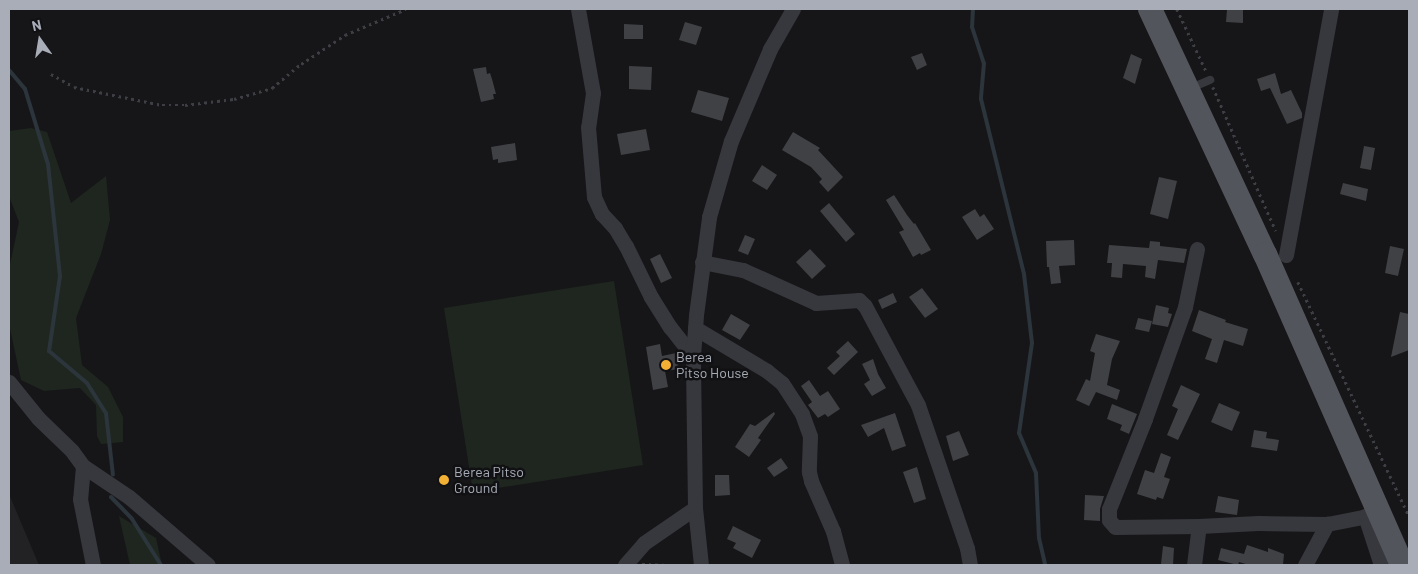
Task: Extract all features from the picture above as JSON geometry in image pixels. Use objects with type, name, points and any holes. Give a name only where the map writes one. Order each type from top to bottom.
[{"type":"main road","points":[[1150,9],[1265,254],[1372,515],[1402,565]]},
{"type":"street","points":[[578,9],[593,93],[588,127],[594,197],[602,214],[615,228],[622,240],[651,297],[693,356]]},
{"type":"street","points":[[701,565],[695,508],[693,356],[702,262],[709,217],[731,141],[770,49],[793,9]]},
{"type":"street","points":[[1286,256],[1331,9]]},
{"type":"street","points":[[1197,249],[1182,315],[1108,514],[1109,520],[1115,527],[1199,526],[1237,523],[1327,524],[1372,515],[1381,565]]},
{"type":"street","points":[[702,262],[743,270],[816,303],[859,300],[865,306],[918,405],[967,548],[970,565]]},
{"type":"street","points":[[695,328],[767,371],[782,383],[798,408],[810,436],[809,472],[811,481],[833,531],[842,565]]},
{"type":"street","points":[[9,382],[38,418],[72,451],[83,466],[128,496],[208,565]]},
{"type":"street","points":[[83,466],[80,499],[93,565]]},
{"type":"street","points":[[625,564],[644,543],[695,508]]},
{"type":"street","points":[[1305,565],[1327,524]]},
{"type":"street","points":[[1194,565],[1199,526]]},
{"type":"lane","points":[[1188,90],[1210,80]]},
{"type":"path","points":[[50,74],[74,87],[162,105],[185,105],[234,99],[272,88],[301,64],[345,35],[406,9]]},
{"type":"path","points":[[625,564],[669,565]]},
{"type":"shaded area","points":[[31,128],[47,132],[71,203],[106,176],[110,220],[101,254],[76,318],[82,365],[108,387],[123,417],[123,442],[101,444],[97,436],[96,405],[80,388],[44,391],[21,380],[9,324],[9,269],[19,222],[9,196],[9,131]]},
{"type":"shaded area","points":[[614,281],[643,465],[473,492],[444,308]]},
{"type":"shaded area","points":[[9,494],[39,565],[9,565]]},
{"type":"shaded area","points":[[119,516],[156,538],[162,565],[130,565]]},
{"type":"building","points":[[1227,9],[1243,9],[1243,23],[1226,22]]},
{"type":"building","points":[[685,22],[702,27],[696,45],[679,40]]},
{"type":"building","points":[[624,24],[643,25],[643,39],[624,39]]},
{"type":"building","points":[[922,53],[927,65],[917,70],[911,57]]},
{"type":"building","points":[[1131,54],[1142,59],[1135,84],[1123,78]]},
{"type":"building","points":[[629,66],[652,67],[651,90],[629,89]]},
{"type":"building","points":[[486,67],[487,74],[490,73],[496,94],[493,94],[494,99],[481,102],[473,69]]},
{"type":"building","points":[[1275,73],[1281,94],[1291,90],[1302,113],[1302,118],[1287,124],[1270,88],[1261,91],[1257,79]]},
{"type":"building","points":[[698,90],[729,98],[722,121],[691,112]]},
{"type":"building","points":[[646,129],[650,150],[621,155],[617,134]]},
{"type":"building","points":[[793,132],[820,148],[818,150],[843,177],[828,192],[819,182],[822,179],[811,167],[782,150]]},
{"type":"building","points":[[515,143],[517,160],[498,163],[498,159],[493,160],[491,147]]},
{"type":"building","points":[[1364,146],[1375,148],[1371,170],[1360,168]]},
{"type":"building","points":[[762,165],[777,175],[767,190],[752,181]]},
{"type":"building","points":[[1159,177],[1177,181],[1168,219],[1150,214]]},
{"type":"building","points":[[1343,183],[1368,189],[1366,201],[1340,194]]},
{"type":"building","points":[[894,195],[907,215],[915,223],[931,250],[913,257],[899,232],[904,230],[886,200]]},
{"type":"building","points":[[829,203],[855,234],[846,242],[820,211]]},
{"type":"building","points":[[975,209],[980,217],[984,214],[994,229],[977,240],[962,217]]},
{"type":"building","points":[[745,235],[755,239],[748,255],[738,251]]},
{"type":"building","points":[[1074,240],[1075,265],[1059,266],[1061,283],[1051,284],[1049,267],[1047,267],[1046,241]]},
{"type":"building","points":[[1150,241],[1160,242],[1160,246],[1187,249],[1184,263],[1158,260],[1155,279],[1145,277],[1146,266],[1123,264],[1122,278],[1111,277],[1112,263],[1107,263],[1109,245],[1149,248]]},
{"type":"building","points":[[1390,246],[1404,249],[1398,276],[1385,273]]},
{"type":"building","points":[[810,249],[826,266],[812,279],[796,262]]},
{"type":"building","points":[[660,254],[672,278],[661,283],[650,259]]},
{"type":"building","points":[[922,288],[938,309],[925,318],[909,297]]},
{"type":"building","points":[[893,293],[897,302],[882,309],[878,300]]},
{"type":"building","points":[[1156,305],[1169,308],[1168,313],[1172,314],[1168,327],[1152,324]]},
{"type":"building","points":[[1199,310],[1226,320],[1225,322],[1248,329],[1243,346],[1224,340],[1217,363],[1205,359],[1212,339],[1192,331]]},
{"type":"building","points":[[1400,312],[1409,314],[1409,350],[1391,357]]},
{"type":"building","points":[[731,314],[750,325],[740,340],[722,330]]},
{"type":"building","points":[[1138,318],[1152,321],[1149,332],[1135,329]]},
{"type":"building","points":[[1096,334],[1120,341],[1112,359],[1107,385],[1120,390],[1117,400],[1096,392],[1089,406],[1076,400],[1086,379],[1090,381],[1095,353],[1090,351]]},
{"type":"building","points":[[848,341],[858,352],[834,375],[827,368],[840,356],[836,352]]},
{"type":"building","points":[[660,344],[662,356],[676,353],[679,369],[665,371],[668,387],[653,390],[646,347]]},
{"type":"building","points":[[873,359],[878,374],[886,388],[872,396],[864,384],[870,380],[862,364]]},
{"type":"building","points":[[809,380],[820,396],[828,391],[840,409],[828,417],[825,414],[818,418],[808,405],[812,402],[801,386]]},
{"type":"building","points":[[1181,385],[1200,394],[1178,440],[1167,435],[1178,409],[1172,406]]},
{"type":"building","points":[[1219,403],[1240,412],[1232,431],[1211,422]]},
{"type":"building","points":[[1112,404],[1137,414],[1129,434],[1120,430],[1122,425],[1107,419]]},
{"type":"building","points":[[774,412],[775,414],[758,438],[761,440],[749,457],[735,447],[750,424],[755,426]]},
{"type":"building","points":[[895,413],[906,446],[892,451],[884,428],[868,437],[861,425]]},
{"type":"building","points":[[1254,430],[1267,432],[1266,438],[1279,440],[1277,451],[1251,447]]},
{"type":"building","points":[[959,431],[969,455],[953,461],[946,436]]},
{"type":"building","points":[[1161,453],[1171,457],[1164,477],[1170,479],[1163,499],[1157,497],[1156,500],[1137,494],[1145,470],[1154,473]]},
{"type":"building","points":[[781,458],[788,468],[774,477],[767,468]]},
{"type":"building","points":[[917,467],[926,499],[914,503],[903,472]]},
{"type":"building","points":[[715,475],[729,475],[730,495],[715,496]]},
{"type":"building","points":[[1085,495],[1104,496],[1100,509],[1100,521],[1084,520]]},
{"type":"building","points":[[1218,496],[1239,500],[1237,515],[1215,512]]},
{"type":"building","points":[[733,526],[761,540],[752,558],[733,548],[736,543],[727,539]]},
{"type":"building","points":[[1247,545],[1268,552],[1268,548],[1284,554],[1283,565],[1249,565],[1239,562],[1238,565],[1218,560],[1221,548],[1244,554]]},
{"type":"building","points":[[1163,546],[1174,548],[1173,565],[1161,564]]},
{"type":"waterway","points":[[973,9],[972,27],[984,63],[981,99],[1024,274],[1032,343],[1019,433],[1036,473],[1039,538],[1045,565]]},
{"type":"waterway","points":[[9,70],[25,89],[48,164],[60,276],[49,351],[87,383],[106,413],[113,475]]},
{"type":"waterway","points":[[111,497],[132,519],[161,565]]},
{"type":"place","name":"Berea Pitso House","points":[[666,365]]},
{"type":"place","name":"Berea Pitso Ground","points":[[444,480]]}]
